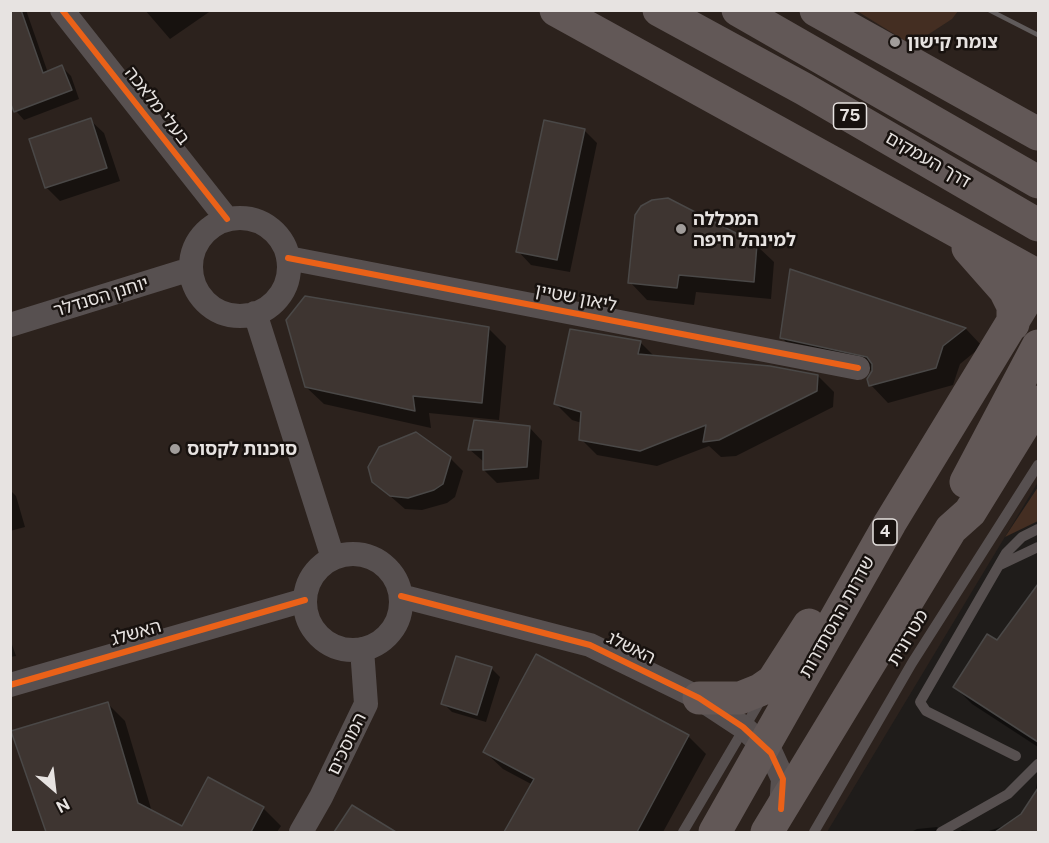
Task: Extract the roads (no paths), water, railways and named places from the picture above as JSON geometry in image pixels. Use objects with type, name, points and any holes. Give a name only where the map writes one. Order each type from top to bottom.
[{"type":"highway","points":[[556,10],[1038,278]]},
{"type":"highway","name":"דרך העמקים","points":[[659,10],[804,89],[1038,225]]},
{"type":"highway","name":"דרך העמקים","points":[[738,10],[1038,182]]},
{"type":"highway","points":[[816,10],[1038,134]]},
{"type":"highway","points":[[996,111],[1017,109],[1038,112]]},
{"type":"highway","points":[[939,223],[966,246],[999,282],[1013,306],[1013,324]]},
{"type":"highway","name":"שדרות ההסתדרות","points":[[715,832],[754,736],[890,523],[1013,324],[1038,278]]},
{"type":"highway","points":[[951,529],[954,509],[978,456],[1038,346]]},
{"type":"highway","points":[[774,821],[951,529],[970,512],[1033,413]]},
{"type":"highway","points":[[699,698],[741,699],[773,681],[824,600],[890,523]]},
{"type":"street","name":"בעלי מלאכה","points":[[62,10],[227,219]]},
{"type":"street","points":[[243,218],[259,221],[273,230],[283,243],[288,258],[287,279],[278,297],[255,313],[240,316],[226,314],[212,307],[201,297],[194,284],[191,269],[193,253],[200,238],[212,226],[227,219],[243,218]]},
{"type":"street","name":"ליאון שטיין","points":[[288,258],[858,368]]},
{"type":"street","name":"יוחנן הסנדלר","points":[[10,325],[191,269]]},
{"type":"street","points":[[255,313],[333,558]]},
{"type":"street","points":[[347,554],[362,555],[377,560],[388,569],[397,582],[401,596],[400,610],[387,636],[376,644],[362,649],[348,650],[321,638],[306,615],[305,600],[313,575],[333,558],[347,554]]},
{"type":"street","name":"האשלג","points":[[401,596],[590,645],[699,698],[754,736],[783,779],[774,821]]},
{"type":"street","name":"האשלג","points":[[10,686],[305,600]]},
{"type":"street","name":"המוסכים","points":[[301,832],[321,797],[366,704],[362,649]]},
{"type":"lane","name":"מטרונית","points":[[814,832],[912,663],[1038,465]]},
{"type":"lane","points":[[1016,756],[926,711],[920,702],[998,567],[1016,542],[1038,529]]},
{"type":"lane","points":[[998,567],[1038,547]]},
{"type":"lane","points":[[683,832],[754,736],[773,681]]},
{"type":"lane","points":[[941,832],[1008,794],[1038,764]]},
{"type":"railway","points":[[989,10],[1038,35]]},
{"type":"place","name":"צומת קישון","points":[[895,42]]},
{"type":"place","name":"המכללה למינהל חיפה","points":[[681,229]]},
{"type":"place","name":"סוכנות לקסוס","points":[[175,449]]}]
